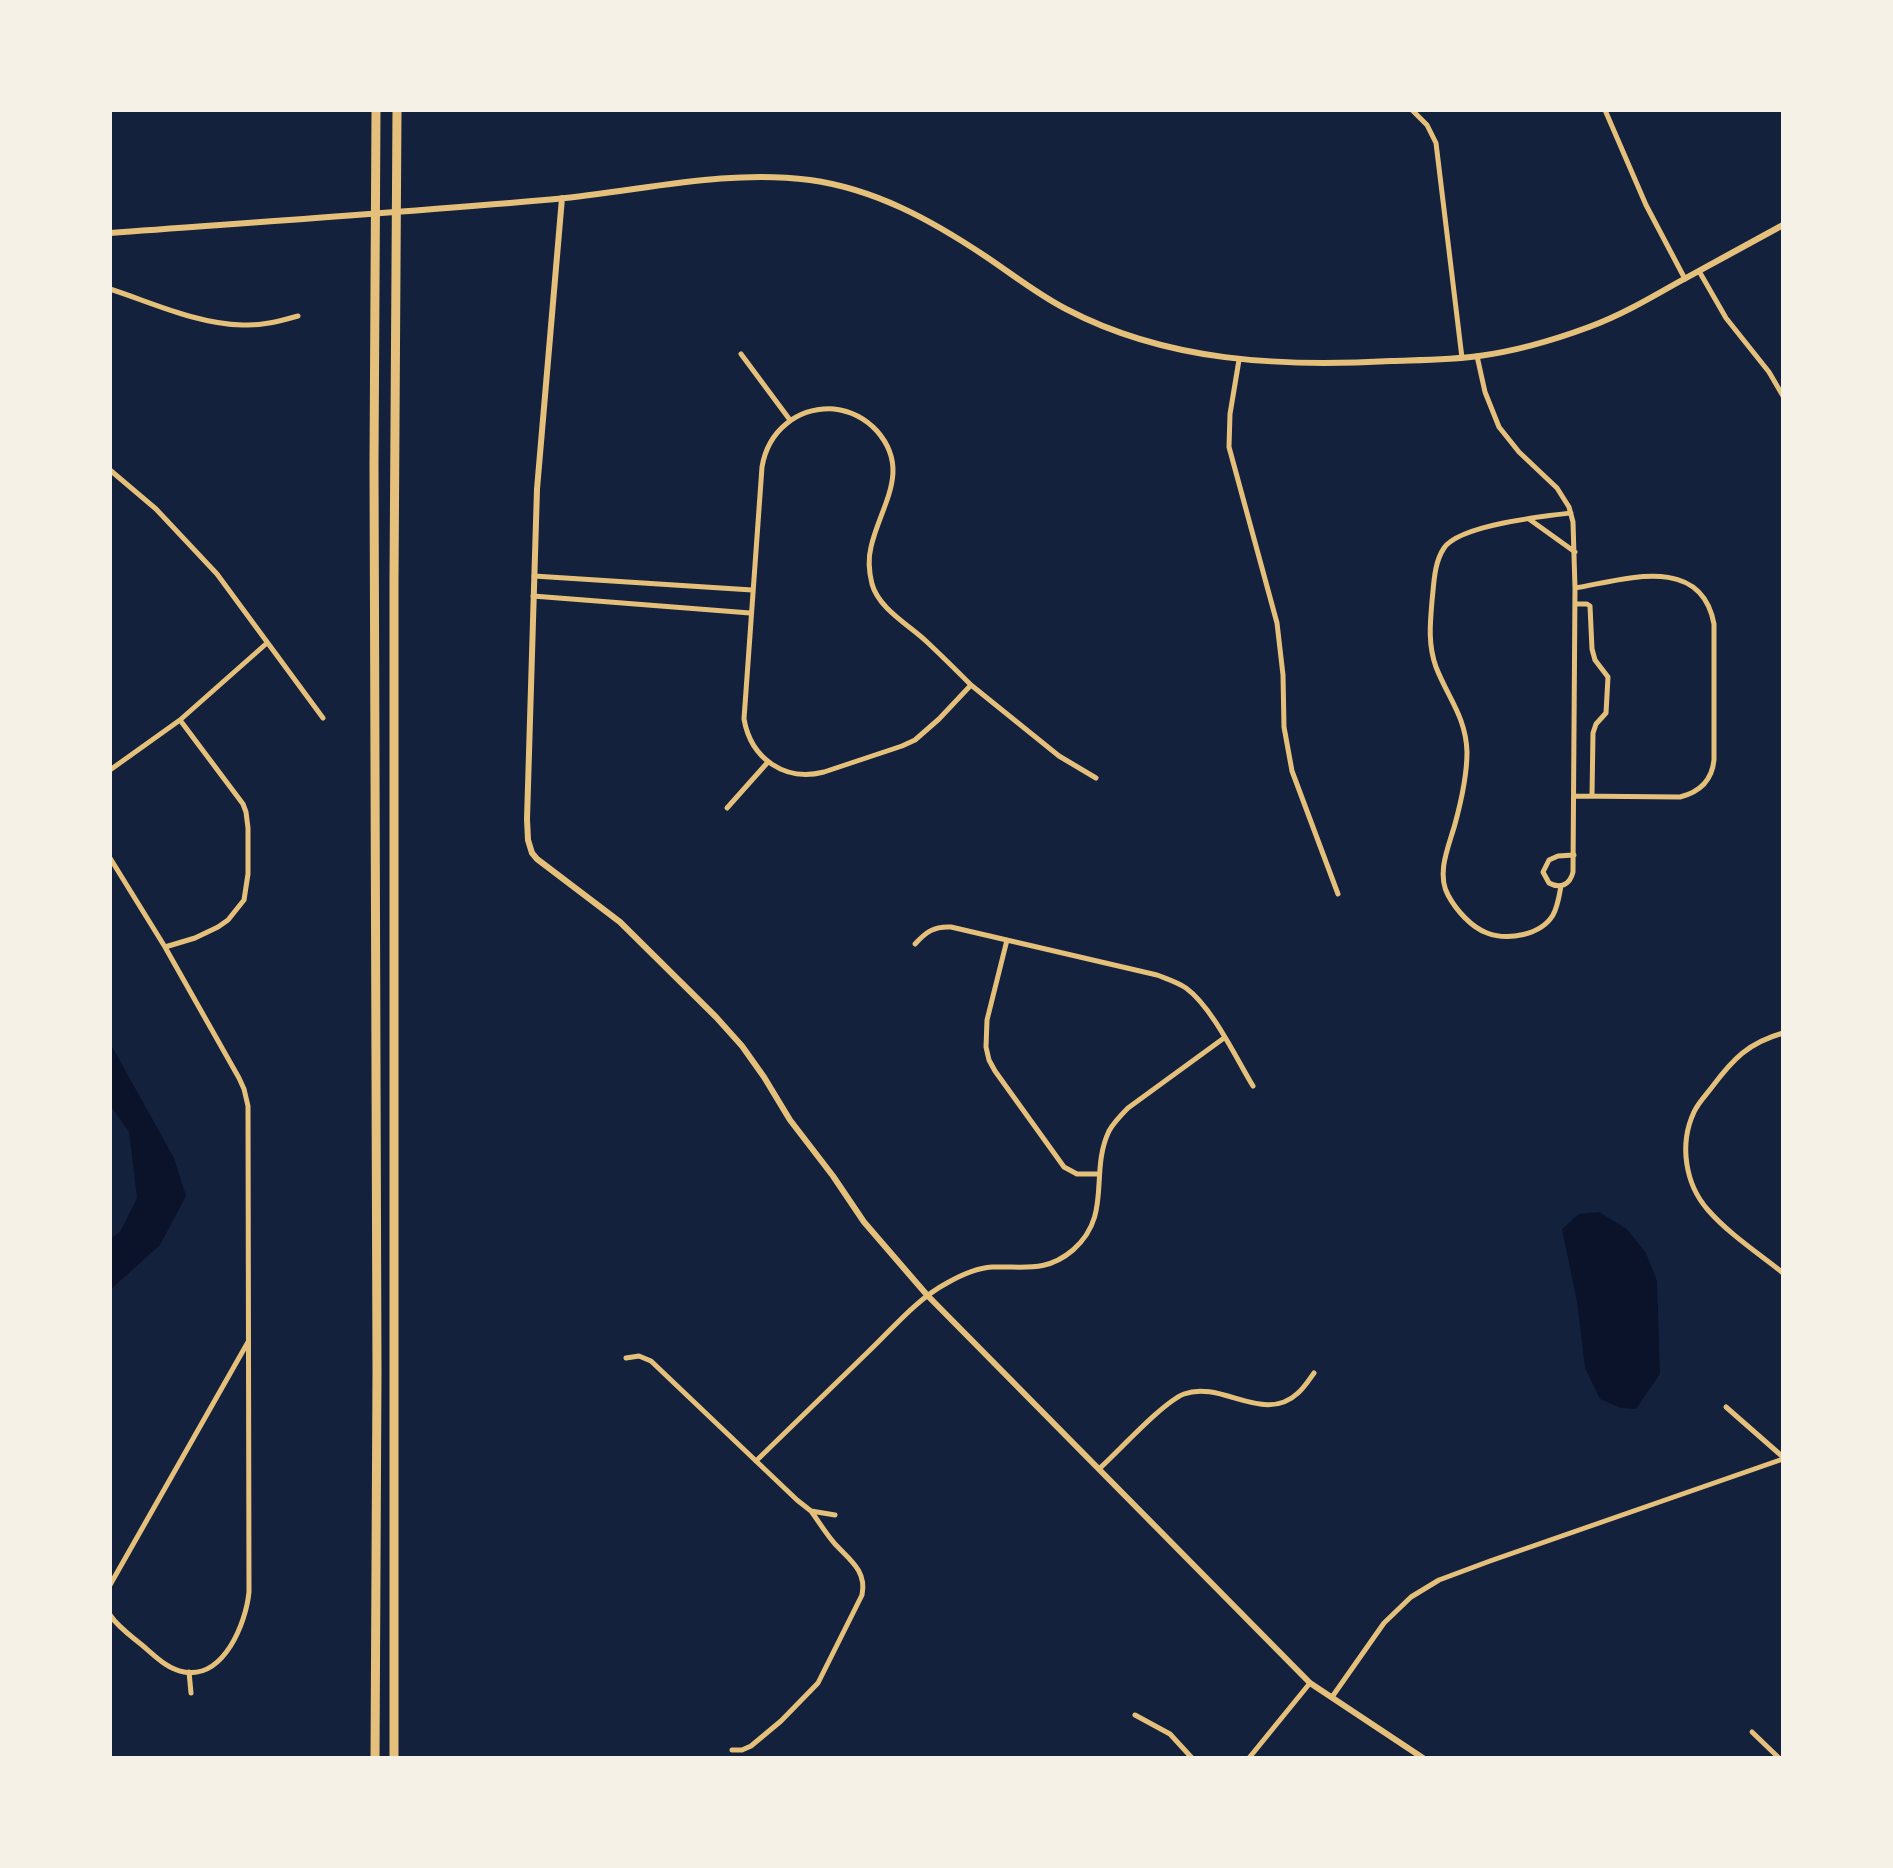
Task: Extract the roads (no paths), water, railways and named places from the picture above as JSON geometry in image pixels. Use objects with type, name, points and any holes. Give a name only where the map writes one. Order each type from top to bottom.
[{"type":"highway","points":[[375,1758],[376,110]]},
{"type":"highway","points":[[394,1758],[397,110]]},
{"type":"street","points":[[1412,110],[1427,125],[1436,143],[1462,358]]},
{"type":"street","points":[[1605,110],[1646,205],[1685,279]]},
{"type":"street","points":[[110,233],[562,198],[743,177],[791,178],[834,184],[901,207],[1039,293],[1084,318],[1125,334],[1166,346],[1239,360],[1305,364],[1462,358],[1522,347],[1585,329],[1622,313],[1783,225]]},
{"type":"street","points":[[562,198],[537,489],[527,819],[530,848],[547,868],[620,922],[729,1031],[757,1066],[790,1120],[864,1222],[927,1295],[1310,1683],[1423,1758]]},
{"type":"street","points":[[1699,271],[1726,318],[1769,372],[1783,396]]},
{"type":"street","points":[[110,289],[183,314],[227,324],[254,325],[298,316]]},
{"type":"street","points":[[741,354],[790,420]]},
{"type":"street","points":[[1477,356],[1485,392],[1499,427],[1519,452],[1557,488],[1571,513],[1575,532],[1574,855],[1572,877],[1566,884],[1552,885],[1546,880],[1543,872],[1545,863],[1553,857],[1574,855]]},
{"type":"street","points":[[1239,360],[1230,414],[1229,447],[1277,623],[1283,675],[1284,727],[1292,771],[1338,894]]},
{"type":"street","points":[[971,685],[915,740],[824,772],[811,775],[779,769],[753,746],[744,719],[763,461],[772,438],[790,420],[814,410],[840,410],[864,420],[883,438],[891,456],[893,482],[870,548],[872,585],[880,599],[971,685],[1059,756],[1096,778]]},
{"type":"street","points":[[110,470],[145,498],[204,560],[323,718]]},
{"type":"street","points":[[1561,886],[1557,907],[1547,922],[1529,932],[1508,936],[1487,933],[1470,921],[1449,898],[1443,880],[1445,860],[1455,825],[1467,753],[1462,721],[1438,672],[1430,641],[1436,568],[1447,544],[1489,527],[1571,513]]},
{"type":"street","points":[[1528,519],[1575,552]]},
{"type":"street","points":[[1574,796],[1680,797],[1698,790],[1711,776],[1714,760],[1714,624],[1702,595],[1689,585],[1666,576],[1647,575],[1575,588]]},
{"type":"street","points":[[534,576],[752,590]]},
{"type":"street","points":[[533,596],[750,613]]},
{"type":"street","points":[[1575,604],[1590,606],[1592,649],[1595,660],[1608,677],[1606,713],[1593,733],[1592,796]]},
{"type":"street","points":[[110,770],[180,720],[267,643]]},
{"type":"street","points":[[165,947],[195,938],[228,920],[244,900],[248,874],[248,828],[243,804],[180,720]]},
{"type":"street","points":[[727,808],[768,762]]},
{"type":"street","points":[[110,858],[165,947],[239,1078],[246,1095],[249,1123],[248,1603],[241,1628],[228,1649],[214,1663],[189,1672],[161,1662],[110,1615]]},
{"type":"street","points":[[915,944],[927,931],[944,927],[1172,981],[1197,998],[1253,1086]]},
{"type":"street","points":[[1007,940],[987,1020],[985,1034],[989,1060],[1000,1081],[1064,1167],[1077,1174],[1099,1174]]},
{"type":"street","points":[[1783,1033],[1744,1050],[1725,1070],[1694,1111],[1685,1142],[1685,1157],[1693,1184],[1706,1208],[1783,1273]]},
{"type":"street","points":[[756,1461],[927,1295],[973,1270],[1038,1267],[1066,1256],[1092,1226],[1099,1204],[1102,1151],[1116,1120],[1224,1038]]},
{"type":"street","points":[[110,1585],[249,1341]]},
{"type":"street","points":[[626,1358],[639,1356],[651,1361],[811,1511],[860,1571],[862,1595],[818,1683],[751,1746],[732,1750]]},
{"type":"street","points":[[1099,1469],[1168,1404],[1184,1394],[1216,1392],[1254,1404],[1279,1403],[1291,1399],[1314,1373]]},
{"type":"street","points":[[1332,1697],[1384,1623],[1411,1597],[1439,1580],[1783,1458],[1726,1407]]},
{"type":"street","points":[[811,1511],[835,1515]]},
{"type":"street","points":[[189,1672],[191,1693]]},
{"type":"street","points":[[1249,1758],[1310,1683]]},
{"type":"street","points":[[1135,1715],[1170,1734],[1192,1758]]},
{"type":"street","points":[[1752,1732],[1779,1758]]},
{"type":"water","points":[[110,1043],[174,1158],[186,1196],[160,1245],[110,1290],[110,1239],[120,1232],[137,1198],[129,1132],[110,1105]]},
{"type":"water","points":[[1599,1212],[1627,1229],[1646,1253],[1657,1281],[1660,1374],[1636,1409],[1621,1408],[1600,1399],[1585,1368],[1577,1302],[1562,1229],[1579,1214]]}]
